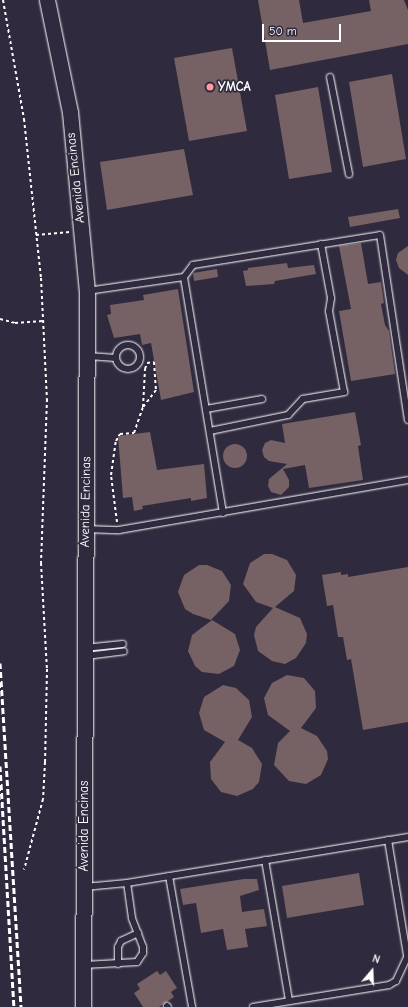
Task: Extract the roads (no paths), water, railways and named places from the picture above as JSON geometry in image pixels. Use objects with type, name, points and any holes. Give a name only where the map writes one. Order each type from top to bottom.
[{"type":"street","name":"Avenida Encinas","points":[[47,0],[70,112],[87,291],[88,356],[84,652],[84,1007]]},
{"type":"lane","points":[[330,77],[349,174]]},
{"type":"lane","points":[[224,513],[184,277],[187,270],[193,265],[380,235],[408,420]]},
{"type":"lane","points":[[210,431],[288,415],[303,399],[344,392],[329,311],[331,298],[321,244]]},
{"type":"lane","points":[[87,291],[184,277]]},
{"type":"lane","points":[[88,356],[116,358]]},
{"type":"lane","points":[[206,409],[262,399]]},
{"type":"lane","points":[[85,529],[119,530],[408,480]]},
{"type":"lane","points":[[84,652],[123,644]]},
{"type":"lane","points":[[84,652],[124,652]]},
{"type":"lane","points":[[84,887],[127,883],[408,837]]},
{"type":"lane","points":[[253,1007],[389,985],[396,981],[408,955],[388,840]]},
{"type":"lane","points":[[266,860],[289,1000]]},
{"type":"lane","points":[[169,876],[192,1007]]},
{"type":"lane","points":[[84,965],[137,962],[141,958],[143,947],[132,918],[127,883]]},
{"type":"lane","points":[[118,964],[118,947],[121,942],[138,934]]},
{"type":"railway","points":[[0,663],[21,1007]]},
{"type":"railway","points":[[0,766],[14,1007]]},
{"type":"place","name":"YMCA","points":[[210,87]]}]
